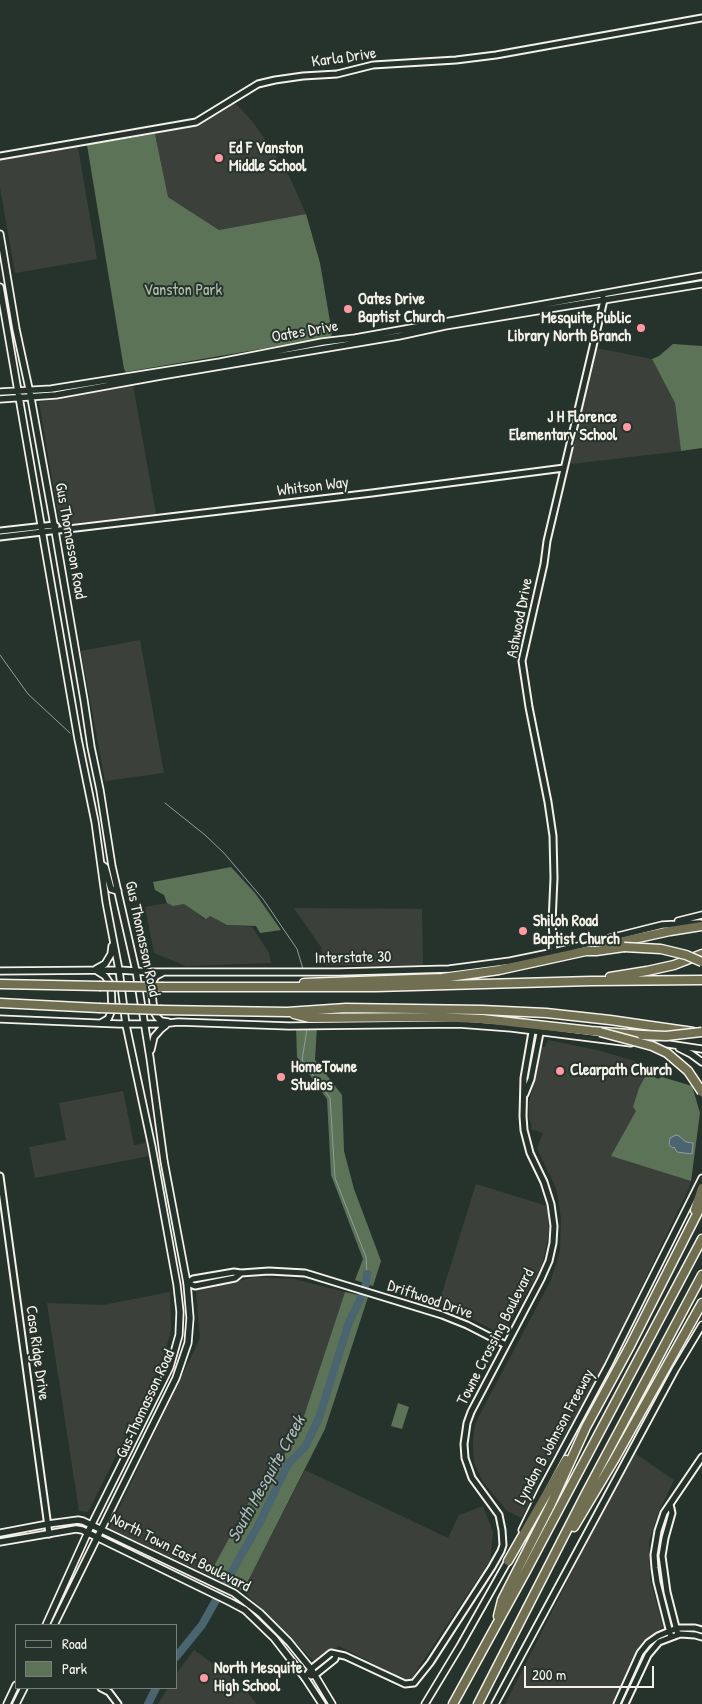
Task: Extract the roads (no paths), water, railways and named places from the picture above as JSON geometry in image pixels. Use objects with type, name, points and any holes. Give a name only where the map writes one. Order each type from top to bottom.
[{"type":"highway","points":[[250,988],[313,982],[442,978],[500,970],[702,925]]},
{"type":"highway","points":[[586,951],[624,947],[661,949],[686,955],[702,962]]},
{"type":"highway","points":[[582,981],[674,965],[702,954]]},
{"type":"highway","points":[[0,984],[250,988],[702,980]]},
{"type":"highway","points":[[0,1003],[162,1010],[287,1012],[346,1008],[518,1012],[610,1020],[702,1033]]},
{"type":"highway","points":[[287,1012],[310,1018],[433,1017],[482,1019],[531,1028],[666,1036],[702,1033]]},
{"type":"highway","points":[[600,1032],[652,1046],[667,1053],[688,1071],[702,1092]]},
{"type":"highway","points":[[685,1239],[702,1188]]},
{"type":"highway","points":[[494,1630],[502,1600],[550,1506],[586,1427],[630,1346],[702,1204]]},
{"type":"highway","points":[[452,1704],[494,1630],[702,1239]]},
{"type":"highway","points":[[478,1704],[702,1275]]},
{"type":"highway","points":[[559,1546],[602,1482],[702,1303]]},
{"type":"highway","points":[[508,1562],[565,1461],[581,1438]]},
{"type":"main road","name":"Gus Thomasson Road","points":[[0,234],[82,684],[112,866],[136,971],[164,1161],[187,1283],[190,1318],[188,1343],[176,1378],[54,1624]]},
{"type":"main road","name":"Oates Drive","points":[[0,392],[51,389],[399,336],[702,276]]},
{"type":"main road","points":[[0,279],[8,278]]},
{"type":"main road","name":"Oates Drive","points":[[603,297],[702,284]]},
{"type":"main road","name":"Gus Thomasson Road","points":[[0,287],[101,864],[126,1024],[152,1147],[177,1285],[180,1312],[178,1340],[170,1367],[88,1532],[46,1624]]},
{"type":"main road","name":"Oates Drive","points":[[0,399],[31,398],[124,384],[161,373]]},
{"type":"main road","points":[[69,686],[82,684]]},
{"type":"main road","points":[[101,864],[105,867],[111,889],[118,891]]},
{"type":"main road","points":[[662,925],[702,915]]},
{"type":"main road","name":"Interstate 30","points":[[0,971],[339,972],[440,970],[482,966],[554,952],[662,925],[702,925]]},
{"type":"main road","points":[[94,971],[105,964],[111,954],[113,941]]},
{"type":"main road","points":[[94,971],[106,976],[111,985],[112,1010],[108,1019],[100,1024]]},
{"type":"main road","points":[[167,972],[156,976],[150,984],[154,1012],[161,1021],[170,1023]]},
{"type":"main road","points":[[0,1019],[100,1024],[201,1022],[289,1026],[458,1024],[531,1028],[540,1033],[636,1044],[668,1044],[702,1049]]},
{"type":"main road","points":[[150,1058],[154,1037],[161,1028],[170,1023]]},
{"type":"main road","points":[[668,1044],[692,1054],[702,1062]]},
{"type":"main road","name":"Lyndon B Johnson Freeway","points":[[424,1704],[508,1562],[542,1489],[608,1366],[702,1178]]},
{"type":"main road","points":[[496,1704],[675,1370],[702,1325]]},
{"type":"main road","points":[[178,1340],[188,1343]]},
{"type":"main road","points":[[159,1392],[167,1396]]},
{"type":"main road","name":"North Town East Boulevard","points":[[0,1533],[78,1520],[92,1524],[234,1593],[277,1628],[313,1672],[332,1704]]},
{"type":"main road","name":"North Town East Boulevard","points":[[0,1542],[76,1529],[88,1532],[209,1591],[245,1610],[270,1635],[305,1678],[322,1704]]},
{"type":"main road","points":[[158,1567],[165,1560]]},
{"type":"main road","points":[[59,1596],[66,1600]]},
{"type":"main road","points":[[270,1635],[277,1628]]},
{"type":"main road","points":[[7,1704],[15,1687]]},
{"type":"main road","points":[[16,1704],[24,1689]]},
{"type":"street","name":"Karla Drive","points":[[0,156],[183,126],[196,122],[258,84],[275,80],[337,74],[373,65],[456,60],[496,55],[702,18]]},
{"type":"street","name":"Ashwood Drive","points":[[554,952],[552,924],[553,836],[548,802],[528,708],[522,661],[603,297]]},
{"type":"street","name":"Whitson Way","points":[[42,529],[54,528],[64,530],[564,468]]},
{"type":"street","points":[[0,531],[42,529]]},
{"type":"street","points":[[0,536],[42,529]]},
{"type":"street","name":"Towne Crossing Boulevard","points":[[305,1678],[332,1653],[336,1655],[341,1654],[405,1684],[414,1683],[430,1664],[498,1557],[502,1545],[501,1523],[495,1508],[480,1491],[469,1471],[464,1444],[467,1423],[471,1412],[546,1269],[551,1252],[553,1216],[548,1194],[530,1153],[523,1116],[524,1078],[531,1028]]},
{"type":"street","name":"Towne Crossing Boulevard","points":[[524,1097],[531,1079],[540,1033]]},
{"type":"street","name":"Casa Ridge Drive","points":[[0,1176],[49,1534]]},
{"type":"street","name":"Driftwood Drive","points":[[187,1283],[193,1279],[234,1272],[242,1274],[269,1271],[305,1273],[456,1320],[506,1345]]},
{"type":"street","points":[[671,1637],[656,1577],[654,1555],[658,1531],[664,1513],[702,1457]]},
{"type":"street","points":[[670,1504],[672,1513],[662,1556],[664,1576],[677,1631]]},
{"type":"street","points":[[656,1577],[664,1576]]},
{"type":"street","points":[[625,1704],[648,1655],[659,1642],[671,1637],[677,1631],[694,1628],[702,1630]]},
{"type":"street","points":[[617,1704],[640,1653],[648,1643],[669,1630],[702,1638]]},
{"type":"street","points":[[103,1689],[109,1692],[118,1704]]},
{"type":"water","points":[[676,1135],[686,1142],[693,1143],[692,1154],[677,1152],[674,1147],[669,1145],[670,1138]]},
{"type":"waterway","points":[[0,655],[28,694],[70,733]]},
{"type":"waterway","points":[[165,803],[224,853],[263,899],[297,949],[303,969]]},
{"type":"waterway","points":[[307,1029],[302,1060],[330,1098],[335,1178],[366,1257],[367,1274]]},
{"type":"waterway","name":"South Mesquite Creek","points":[[178,1655],[202,1625],[260,1522],[288,1464],[305,1447],[319,1418],[349,1322],[366,1284],[367,1274]]},
{"type":"waterway","name":"South Mesquite Creek","points":[[148,1704],[156,1689]]},
{"type":"place","name":"Ed F Vanston Middle School","points":[[219,158]]},
{"type":"place","name":"Oates Drive Baptist Church","points":[[348,309]]},
{"type":"place","name":"Mesquite Public Library North Branch","points":[[641,328]]},
{"type":"place","name":"J H Florence Elementary School","points":[[627,427]]},
{"type":"place","name":"Shiloh Road Baptist Church","points":[[523,931]]},
{"type":"place","name":"Clearpath Church","points":[[560,1071]]},
{"type":"place","name":"HomeTowne Studios","points":[[281,1077]]},
{"type":"place","name":"North Mesquite High School","points":[[204,1678]]},
{"type":"park label","name":"Vanston Park","points":[[183,291]]}]
